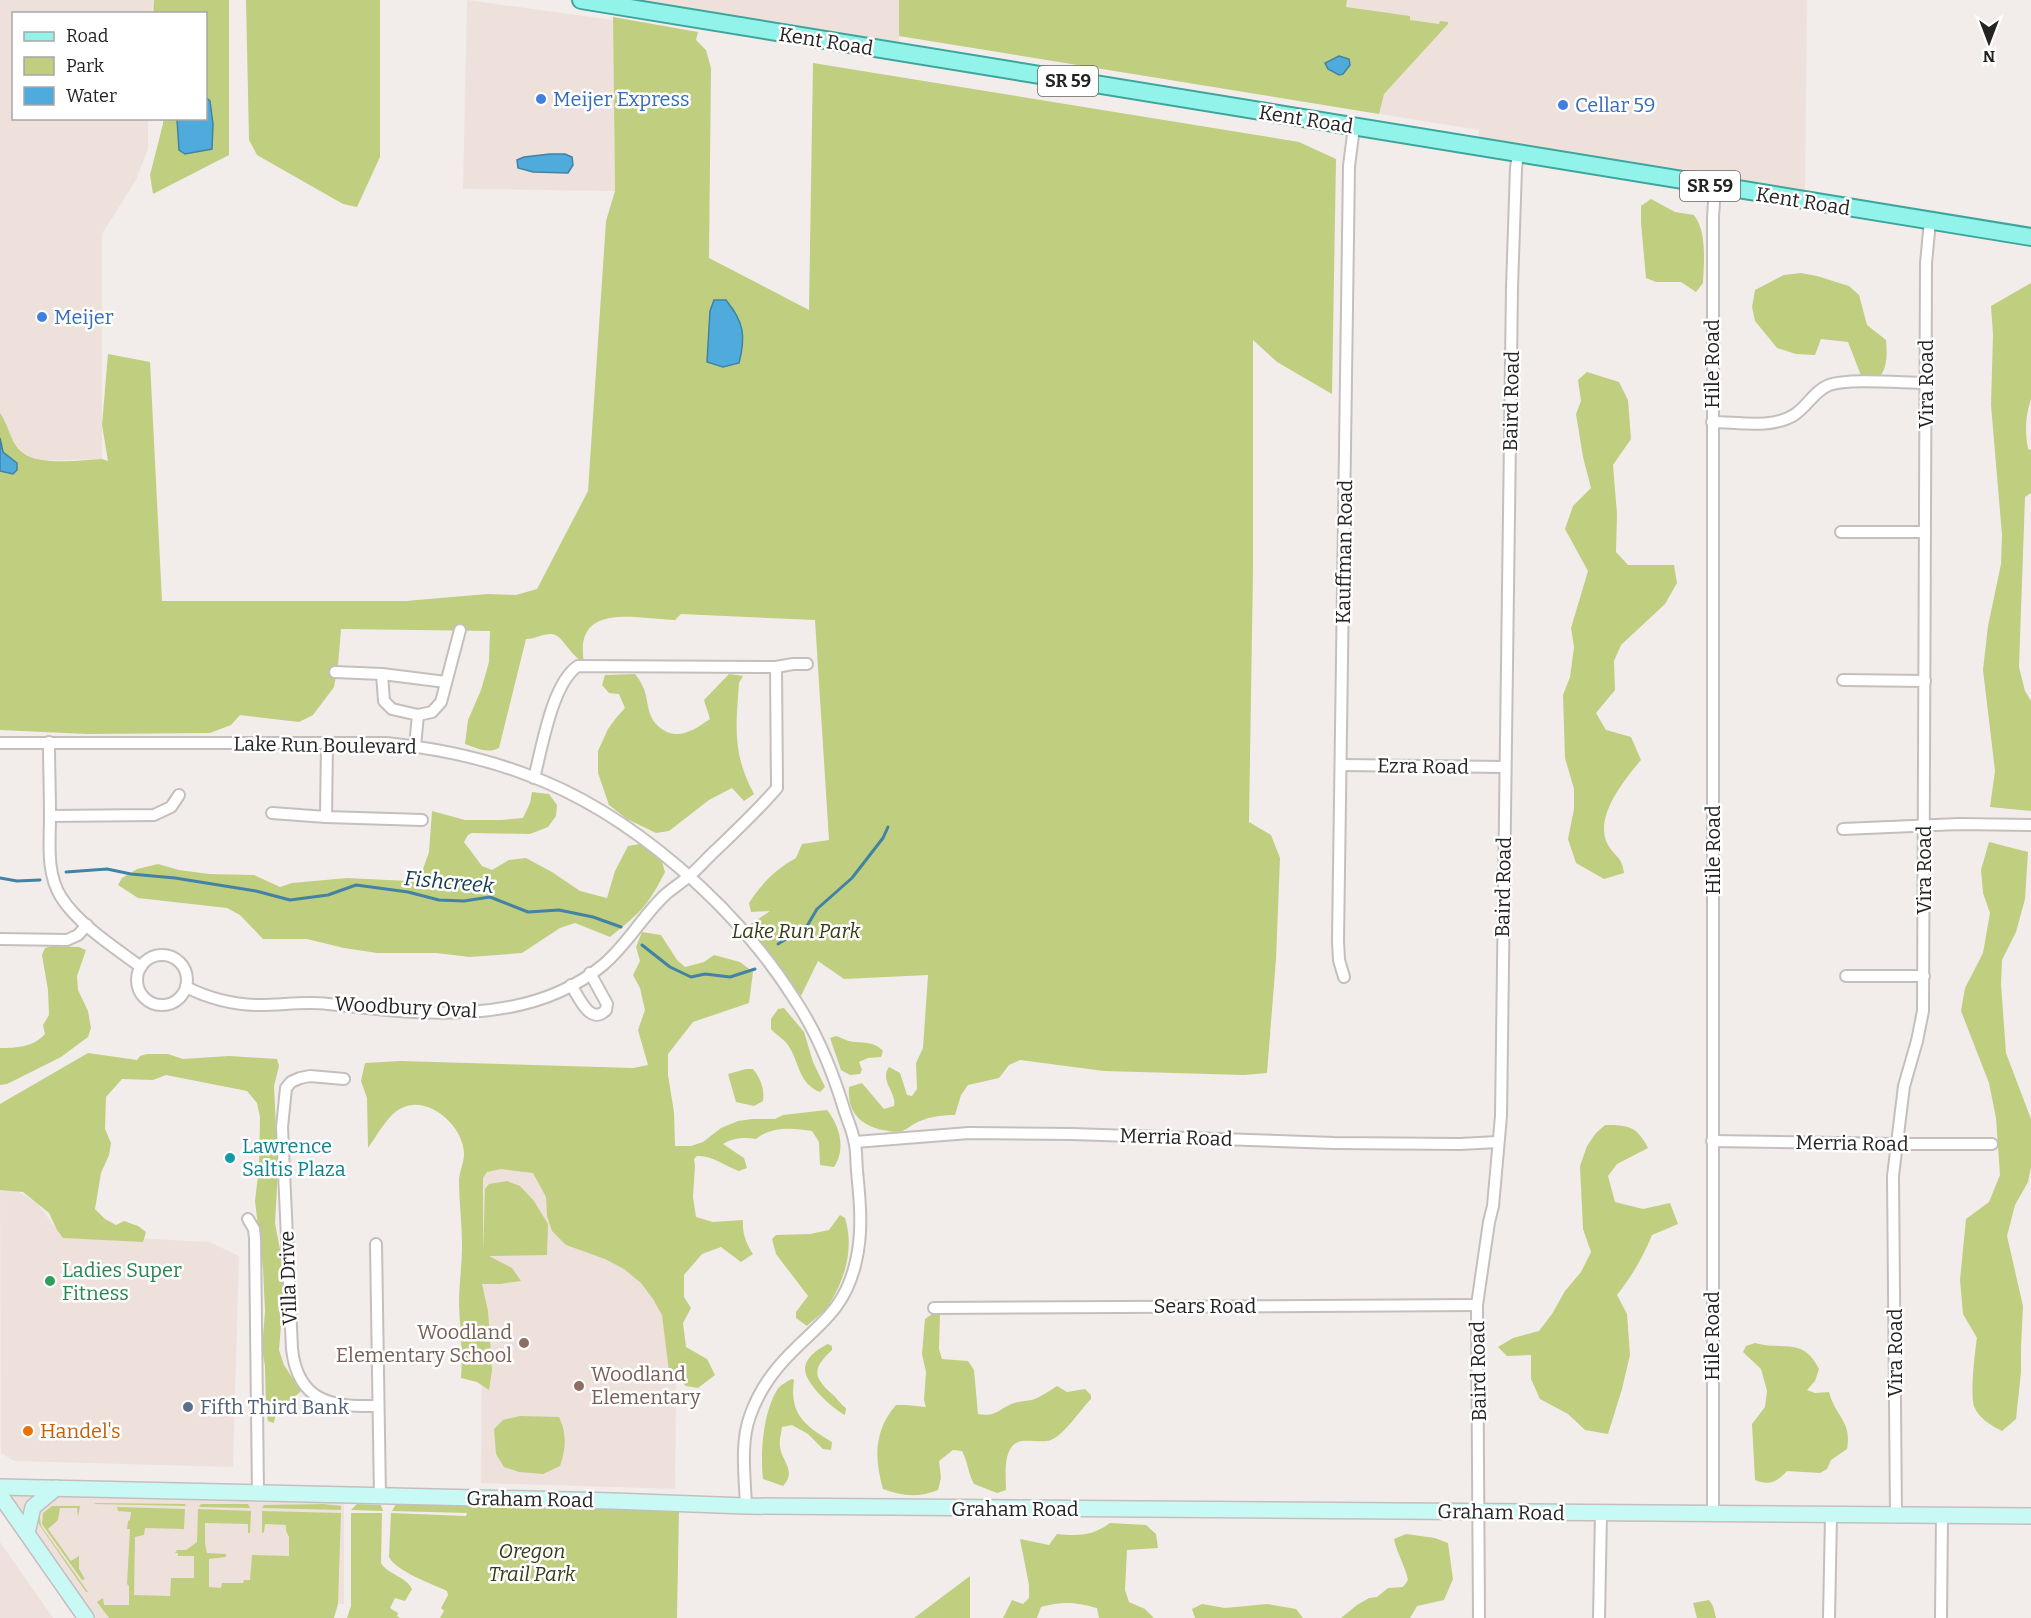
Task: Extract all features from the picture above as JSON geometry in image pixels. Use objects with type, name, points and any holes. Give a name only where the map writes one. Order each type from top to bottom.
[{"type":"main road","name":"Kent Road","points":[[581,0],[2031,237]]},
{"type":"main road","name":"Graham Road","points":[[0,1487],[746,1506],[2031,1516]]},
{"type":"main road","points":[[27,1533],[33,1507],[56,1488]]},
{"type":"main road","points":[[0,1495],[86,1618]]},
{"type":"street","name":"Kauffman Road","points":[[1344,977],[1339,960],[1338,941],[1349,166],[1354,127]]},
{"type":"street","name":"Baird Road","points":[[1479,1618],[1477,1305],[1493,1206],[1501,1116],[1512,288],[1518,154]]},
{"type":"street","name":"Hile Road","points":[[1713,1514],[1712,422],[1715,186]]},
{"type":"street","name":"Vira Road","points":[[1896,1516],[1893,1176],[1904,1086],[1921,1026],[1924,976],[1926,262],[1930,221]]},
{"type":"street","points":[[1712,422],[1784,420],[1801,410],[1822,388],[1841,382],[1927,383]]},
{"type":"street","points":[[1841,532],[1925,532]]},
{"type":"street","points":[[382,674],[384,701],[392,709],[418,715],[432,712],[441,702],[460,630]]},
{"type":"street","points":[[534,778],[555,698],[564,679],[578,666],[776,667],[807,664]]},
{"type":"street","name":"Woodbury Oval","points":[[186,987],[205,996],[234,1003],[260,1005],[311,1002],[387,1010],[447,1012],[488,1010],[520,1005],[550,995],[570,985],[602,966],[667,893],[689,877],[758,810],[777,788],[776,667]]},
{"type":"street","points":[[334,672],[382,674],[446,682]]},
{"type":"street","points":[[1843,680],[1925,681]]},
{"type":"street","points":[[415,746],[418,715]]},
{"type":"street","points":[[50,742],[50,862],[55,886],[65,903],[87,925],[141,966]]},
{"type":"street","name":"Lake Run Boulevard","points":[[0,743],[386,743],[461,754],[534,778],[563,791],[619,822],[645,840],[689,877],[753,943],[797,1002],[835,1081],[855,1142],[860,1217],[857,1259],[851,1281],[834,1310],[819,1328],[779,1366],[749,1418],[746,1434],[746,1506]]},
{"type":"street","points":[[326,817],[327,743]]},
{"type":"street","name":"Ezra Road","points":[[1342,765],[1504,767]]},
{"type":"street","points":[[50,816],[154,815],[171,807],[179,795]]},
{"type":"street","points":[[272,813],[422,820]]},
{"type":"street","points":[[1843,829],[2031,825]]},
{"type":"street","points":[[0,939],[68,940],[78,935],[87,925]]},
{"type":"street","points":[[163,955],[174,957],[184,967],[188,978],[186,987],[173,1004],[161,1006],[145,999],[139,989],[137,976],[141,966],[152,957],[163,955]]},
{"type":"street","points":[[570,985],[589,1014],[596,1016],[602,1014],[607,1004],[591,973]]},
{"type":"street","points":[[1846,976],[1924,976]]},
{"type":"street","name":"Villa Drive","points":[[344,1079],[310,1076],[291,1082],[286,1088],[282,1127],[290,1325],[294,1366],[308,1389],[324,1401],[351,1407],[378,1406]]},
{"type":"street","name":"Merria Road","points":[[855,1142],[969,1132],[1334,1143],[1498,1142]]},
{"type":"street","name":"Merria Road","points":[[1712,1141],[1992,1144]]},
{"type":"street","points":[[248,1219],[254,1229],[255,1239],[258,1493]]},
{"type":"street","points":[[376,1244],[380,1497]]},
{"type":"street","name":"Sears Road","points":[[934,1308],[1477,1305]]},
{"type":"street","points":[[1599,1618],[1600,1513]]},
{"type":"street","points":[[1829,1618],[1831,1516]]},
{"type":"street","points":[[1941,1618],[1942,1516]]},
{"type":"shaded area","points":[[0,0],[154,0],[151,12],[12,12],[12,120],[148,120],[148,149],[136,180],[102,234],[102,459],[40,461],[23,454],[10,436],[0,413]]},
{"type":"shaded area","points":[[467,0],[613,20],[615,191],[463,189]]},
{"type":"shaded area","points":[[602,0],[1807,0],[1805,201],[1477,148],[1479,130],[899,36],[900,50]]},
{"type":"shaded area","name":"Woodland Elementary","points":[[483,1150],[679,1153],[675,1489],[481,1483]]},
{"type":"shaded area","points":[[0,1187],[19,1192],[37,1203],[60,1234],[209,1242],[239,1256],[233,1467],[14,1461],[1,1453]]},
{"type":"shaded area","points":[[86,1488],[344,1496],[344,1604],[142,1600],[109,1618],[86,1618],[0,1495]]},
{"type":"shaded area","points":[[0,1542],[53,1618],[0,1618]]},
{"type":"green space","points":[[154,0],[229,0],[229,155],[153,194],[150,175],[163,120],[207,120],[207,12],[153,12]]},
{"type":"green space","points":[[246,0],[380,0],[380,157],[357,207],[343,204],[257,155],[249,140]]},
{"type":"green space","points":[[899,0],[1347,0],[1346,7],[1410,16],[1410,20],[1439,24],[1440,21],[1448,22],[1448,24],[1384,94],[1379,114],[899,36]]},
{"type":"green space","name":"Lake Run Park","points":[[613,17],[698,32],[696,40],[706,50],[711,68],[709,258],[809,310],[813,63],[1299,142],[1336,159],[1332,394],[1277,362],[1253,340],[1253,570],[1249,822],[1271,835],[1280,858],[1276,959],[1267,1073],[1244,1075],[1104,1071],[1020,1060],[1009,1065],[999,1078],[968,1085],[961,1095],[955,1115],[929,1118],[897,1132],[875,1128],[857,1116],[850,1104],[849,1087],[862,1083],[884,1109],[894,1106],[886,1077],[889,1067],[900,1073],[907,1095],[912,1096],[917,1089],[916,1063],[923,1048],[928,975],[844,979],[818,961],[801,996],[748,926],[770,911],[751,912],[749,903],[764,883],[796,858],[802,844],[829,840],[815,620],[681,614],[675,620],[612,618],[598,622],[588,630],[583,643],[584,662],[555,635],[548,634],[526,639],[499,748],[495,750],[482,750],[465,744],[468,720],[481,690],[489,662],[490,631],[341,629],[334,687],[313,715],[299,722],[240,715],[231,725],[210,733],[87,734],[0,730],[0,413],[15,444],[30,457],[50,461],[102,459],[108,461],[102,425],[108,354],[150,362],[162,601],[406,601],[487,594],[516,595],[537,589],[588,491],[606,221],[615,191]]},
{"type":"green space","points":[[1651,199],[1675,212],[1694,215],[1698,222],[1703,238],[1704,266],[1703,283],[1696,292],[1681,282],[1656,282],[1646,278],[1641,206]]},
{"type":"green space","points":[[1801,273],[1849,286],[1859,295],[1867,325],[1886,340],[1885,366],[1878,379],[1862,378],[1848,342],[1821,339],[1815,355],[1796,354],[1777,348],[1755,321],[1752,307],[1755,290],[1784,275]]},
{"type":"green space","points":[[2031,283],[2031,399],[2026,430],[2028,449],[2031,450],[2031,493],[2025,497],[2019,667],[2025,691],[2031,701],[2031,811],[1990,807],[1995,771],[1983,670],[1988,626],[2001,564],[2002,535],[1991,405],[1993,335],[1991,306]]},
{"type":"green space","points":[[1587,372],[1619,382],[1628,400],[1631,439],[1613,465],[1617,514],[1616,552],[1628,565],[1674,565],[1677,583],[1665,604],[1621,645],[1614,661],[1615,690],[1596,713],[1606,730],[1631,737],[1641,760],[1612,800],[1604,823],[1604,834],[1608,845],[1620,860],[1624,873],[1604,879],[1576,863],[1568,839],[1574,809],[1574,789],[1565,758],[1563,695],[1570,677],[1574,647],[1571,628],[1588,571],[1565,529],[1573,506],[1591,488],[1576,414],[1581,401],[1578,380]]},
{"type":"green space","points":[[635,674],[644,689],[654,722],[665,731],[678,734],[691,731],[710,719],[704,700],[729,674],[743,676],[739,683],[737,740],[742,766],[754,794],[744,801],[732,788],[709,800],[669,831],[656,833],[627,819],[609,805],[598,773],[598,751],[608,729],[625,708],[619,694],[609,693],[602,685],[605,675]]},
{"type":"green space","points":[[532,792],[549,794],[557,805],[556,816],[548,827],[530,834],[472,833],[464,842],[482,866],[492,870],[509,860],[526,858],[580,891],[607,898],[615,871],[628,846],[640,844],[662,862],[665,872],[642,909],[610,937],[575,923],[560,928],[522,953],[470,957],[436,953],[377,953],[307,939],[263,939],[240,915],[227,908],[138,898],[118,885],[122,878],[137,869],[158,864],[179,870],[209,874],[254,875],[280,887],[292,883],[347,878],[408,881],[422,872],[429,852],[432,811],[465,820],[523,818]]},
{"type":"green space","points":[[1989,842],[2028,852],[2025,899],[2016,932],[2002,960],[2001,984],[2006,1053],[2031,1119],[2031,1167],[2028,1182],[2015,1205],[2007,1236],[2023,1306],[2021,1372],[2016,1419],[2002,1431],[1982,1418],[1974,1406],[1973,1383],[1977,1338],[1963,1314],[1960,1280],[1966,1219],[1989,1202],[2000,1175],[1996,1118],[1989,1083],[1961,1011],[1965,988],[1983,953],[1990,913],[1983,893],[1981,870]]},
{"type":"green space","points":[[642,932],[661,935],[677,960],[685,967],[704,962],[714,955],[740,962],[753,972],[749,1003],[693,1022],[668,1054],[675,1146],[691,1146],[703,1142],[721,1128],[738,1121],[775,1119],[783,1115],[827,1110],[832,1116],[840,1138],[838,1160],[834,1167],[820,1165],[819,1142],[812,1131],[790,1129],[769,1132],[756,1139],[731,1140],[723,1144],[744,1158],[747,1168],[739,1171],[708,1157],[697,1156],[694,1159],[693,1197],[696,1217],[713,1222],[743,1220],[745,1238],[753,1254],[741,1262],[721,1247],[702,1254],[684,1275],[684,1297],[691,1308],[683,1323],[686,1347],[707,1359],[715,1375],[698,1388],[686,1386],[669,1371],[662,1315],[641,1283],[624,1269],[605,1259],[566,1245],[552,1231],[547,1216],[546,1197],[533,1173],[501,1169],[487,1172],[483,1178],[483,1252],[485,1189],[489,1184],[507,1181],[520,1186],[534,1201],[548,1224],[547,1255],[489,1256],[512,1268],[521,1281],[482,1284],[488,1311],[492,1370],[489,1390],[477,1382],[461,1378],[459,1304],[462,1245],[459,1181],[464,1157],[462,1144],[452,1124],[444,1116],[424,1106],[414,1105],[404,1107],[393,1114],[368,1148],[367,1098],[361,1081],[365,1063],[400,1061],[633,1068],[648,1065],[638,1030],[645,1010],[640,988],[633,975],[640,961],[636,947]]},
{"type":"green space","points":[[79,947],[86,950],[77,976],[78,990],[88,1011],[91,1028],[88,1037],[61,1057],[7,1084],[0,1085],[0,1048],[30,1044],[45,1034],[43,1025],[49,1015],[48,990],[42,955],[45,948]]},
{"type":"green space","points":[[784,1008],[804,1032],[813,1062],[825,1087],[820,1092],[803,1078],[788,1045],[771,1029],[771,1019],[778,1009]]},
{"type":"green space","points":[[836,1036],[877,1046],[883,1051],[881,1057],[868,1058],[859,1062],[862,1070],[860,1074],[850,1075],[841,1070],[830,1038]]},
{"type":"green space","points":[[88,1053],[137,1060],[140,1056],[147,1054],[168,1054],[183,1059],[229,1056],[277,1059],[279,1066],[274,1086],[278,1170],[275,1223],[285,1276],[279,1350],[284,1365],[301,1391],[281,1408],[274,1423],[268,1421],[266,1411],[265,1366],[262,1349],[265,1311],[263,1269],[255,1201],[259,1167],[260,1117],[257,1103],[247,1091],[166,1075],[153,1080],[122,1079],[106,1097],[105,1129],[111,1143],[109,1155],[101,1173],[95,1209],[105,1219],[116,1225],[124,1221],[138,1226],[146,1232],[143,1242],[63,1238],[49,1213],[23,1192],[0,1190],[0,1104]]},
{"type":"green space","points":[[753,1069],[763,1088],[763,1101],[754,1106],[736,1102],[728,1074]]},
{"type":"green space","points":[[1605,1125],[1631,1128],[1640,1135],[1648,1148],[1617,1164],[1608,1176],[1615,1202],[1643,1209],[1670,1203],[1678,1224],[1652,1235],[1637,1266],[1617,1295],[1627,1314],[1630,1355],[1608,1434],[1585,1430],[1568,1414],[1540,1399],[1531,1379],[1531,1355],[1507,1356],[1498,1347],[1513,1338],[1539,1331],[1565,1291],[1581,1272],[1591,1252],[1583,1229],[1580,1166],[1587,1146]]},
{"type":"green space","points":[[840,1215],[845,1218],[848,1229],[847,1262],[836,1293],[828,1306],[807,1326],[796,1318],[796,1312],[808,1296],[776,1254],[772,1239],[776,1235],[810,1234],[829,1230]]},
{"type":"green space","points":[[940,1313],[939,1349],[942,1359],[968,1361],[974,1370],[978,1414],[995,1413],[1012,1404],[1032,1400],[1057,1386],[1067,1392],[1085,1389],[1091,1395],[1091,1399],[1056,1437],[1044,1441],[1022,1441],[1011,1448],[1006,1469],[1006,1490],[997,1493],[974,1484],[962,1451],[953,1450],[939,1461],[941,1478],[938,1490],[910,1495],[883,1489],[877,1455],[883,1424],[896,1405],[926,1407],[924,1400],[926,1372],[922,1354],[925,1319],[932,1314]]},
{"type":"green space","points":[[1755,1343],[1799,1348],[1813,1359],[1819,1369],[1815,1381],[1807,1390],[1815,1393],[1829,1392],[1845,1426],[1848,1440],[1847,1449],[1831,1460],[1827,1469],[1820,1473],[1787,1471],[1772,1482],[1764,1483],[1755,1480],[1752,1424],[1765,1407],[1767,1391],[1761,1369],[1743,1352],[1746,1346]]},
{"type":"green space","points":[[828,1344],[832,1346],[832,1350],[818,1367],[818,1377],[825,1388],[846,1408],[845,1415],[820,1395],[806,1374],[805,1368],[810,1357]]},
{"type":"green space","points":[[794,1380],[794,1402],[801,1418],[832,1442],[831,1450],[823,1449],[808,1434],[792,1425],[782,1427],[780,1447],[789,1471],[787,1481],[783,1486],[763,1479],[762,1445],[772,1399],[778,1388]]},
{"type":"green space","points":[[520,1416],[559,1417],[565,1441],[560,1466],[543,1474],[519,1472],[504,1467],[496,1454],[494,1429],[503,1420]]},
{"type":"green space","points":[[94,1504],[185,1504],[186,1506]]},
{"type":"green space","points":[[201,1504],[248,1504],[250,1508],[199,1507]]},
{"type":"green space","points":[[357,1504],[381,1505],[383,1511],[351,1510]]},
{"type":"green space","name":"Oregon Trail Park","points":[[396,1504],[679,1509],[677,1618],[440,1618],[444,1611],[441,1608],[448,1595],[447,1591],[406,1572],[389,1557],[391,1513],[466,1516],[467,1513],[392,1511]]},
{"type":"green space","points":[[264,1505],[341,1506],[341,1510],[262,1508]]},
{"type":"green space","points":[[52,1506],[80,1506],[78,1517],[77,1508],[60,1508],[58,1520],[48,1529],[71,1561],[79,1556],[79,1569],[85,1579],[82,1580],[42,1524],[43,1513]]},
{"type":"green space","points":[[117,1507],[185,1509],[184,1529],[145,1528],[144,1535],[135,1537],[134,1595],[170,1596],[171,1578],[194,1578],[194,1556],[178,1556],[178,1553],[175,1553],[177,1550],[186,1550],[197,1542],[198,1509],[251,1511],[250,1533],[248,1533],[248,1524],[205,1523],[207,1553],[226,1554],[226,1557],[209,1559],[209,1587],[221,1588],[222,1583],[243,1583],[244,1580],[250,1580],[252,1555],[289,1556],[289,1537],[286,1525],[265,1524],[262,1533],[262,1511],[341,1513],[338,1604],[334,1618],[109,1618],[97,1602],[103,1598],[104,1605],[129,1605],[129,1586],[127,1584],[130,1529],[127,1529],[131,1512],[118,1511]]},
{"type":"green space","points":[[39,1512],[41,1526],[88,1592],[40,1526]]},
{"type":"green space","points":[[351,1513],[382,1513],[381,1563],[406,1581],[412,1589],[405,1601],[395,1598],[390,1608],[398,1613],[397,1616],[400,1618],[347,1618],[351,1606]]},
{"type":"green space","points":[[1110,1523],[1146,1525],[1156,1534],[1158,1548],[1127,1550],[1125,1590],[1129,1602],[1145,1609],[1154,1618],[1099,1618],[1097,1608],[1069,1603],[1041,1607],[1037,1618],[1003,1618],[1012,1600],[1023,1604],[1029,1598],[1029,1585],[1020,1539],[1049,1545],[1057,1534],[1085,1534]]},
{"type":"green space","points":[[1406,1534],[1435,1538],[1448,1543],[1453,1579],[1444,1600],[1417,1606],[1410,1618],[1341,1618],[1357,1605],[1369,1598],[1377,1597],[1388,1588],[1403,1587],[1408,1580],[1394,1539]]},
{"type":"green space","points":[[970,1576],[970,1618],[914,1618]]},
{"type":"green space","points":[[1709,1600],[1716,1618],[1697,1618],[1693,1603]]},
{"type":"green space","points":[[1202,1604],[1225,1608],[1267,1604],[1296,1609],[1303,1618],[1195,1618],[1192,1609]]},
{"type":"water","points":[[1339,56],[1349,59],[1350,65],[1343,74],[1339,75],[1328,69],[1325,63]]},
{"type":"water","points":[[207,98],[210,101],[213,124],[212,149],[185,154],[179,150],[177,120],[207,120]]},
{"type":"water","points":[[550,154],[565,154],[572,157],[573,165],[568,173],[533,172],[518,168],[517,160]]},
{"type":"water","points":[[714,300],[726,300],[740,322],[743,337],[739,363],[723,367],[707,362],[710,311]]},
{"type":"water","points":[[0,438],[3,452],[17,463],[17,470],[13,474],[0,471]]},
{"type":"waterway","name":"Fishcreek","points":[[778,944],[807,926],[817,909],[852,878],[883,838],[888,827]]},
{"type":"waterway","name":"Fishcreek","points":[[66,872],[107,869],[256,891],[290,900],[328,895],[356,885],[408,892],[439,900],[464,901],[490,897],[528,912],[559,910],[593,917],[621,927]]},
{"type":"waterway","points":[[0,878],[17,881],[40,880]]},
{"type":"waterway","name":"Fishcreek","points":[[642,945],[670,967],[691,977],[705,974],[730,977],[755,969]]},
{"type":"place","name":"Meijer Express","points":[[541,99]]},
{"type":"place","name":"Cellar 59","points":[[1563,105]]},
{"type":"place","name":"Meijer","points":[[42,317]]},
{"type":"place","name":"Lawrence Saltis Plaza","points":[[230,1158]]},
{"type":"place","name":"Ladies Super Fitness","points":[[50,1281]]},
{"type":"place","name":"Woodland Elementary School","points":[[524,1343]]},
{"type":"place","name":"Woodland Elementary","points":[[579,1386]]},
{"type":"place","name":"Fifth Third Bank","points":[[188,1407]]},
{"type":"place","name":"Handel's","points":[[28,1431]]}]
